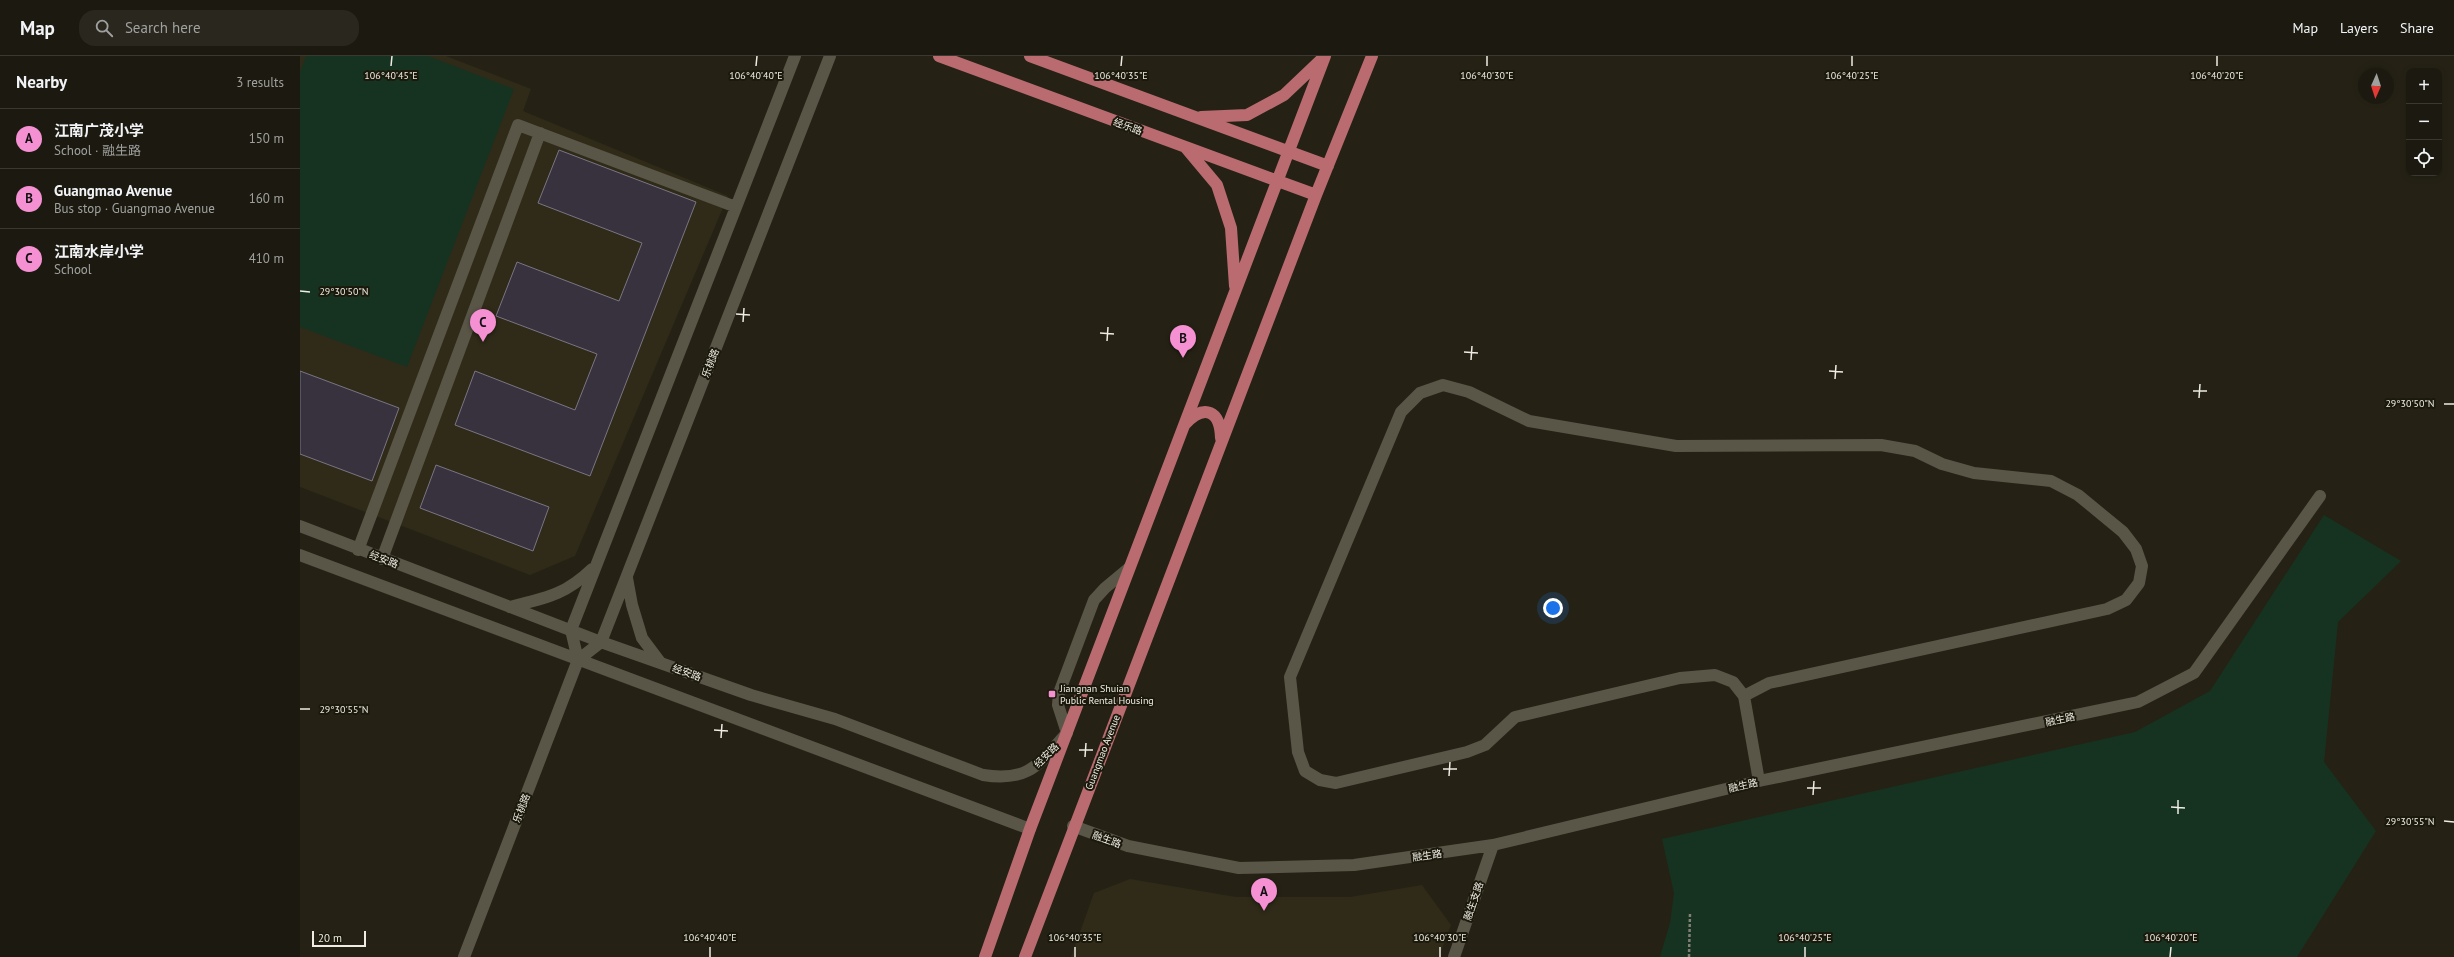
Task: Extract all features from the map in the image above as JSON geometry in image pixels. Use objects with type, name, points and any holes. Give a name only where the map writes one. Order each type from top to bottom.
[{"type":"main road","name":"经乐路","points":[[939,56],[1316,195]]},
{"type":"main road","points":[[1030,56],[1328,166]]},
{"type":"main road","points":[[1194,117],[1247,115],[1284,95],[1325,56]]},
{"type":"main road","points":[[985,957],[1030,829],[1325,56]]},
{"type":"main road","name":"Guangmao Avenue","points":[[1025,957],[1073,826],[1221,441],[1316,195],[1372,56]]},
{"type":"main road","points":[[1185,147],[1217,185],[1231,228],[1235,290]]},
{"type":"main road","points":[[1183,427],[1198,413],[1211,414],[1219,420],[1221,441]]},
{"type":"street","points":[[578,660],[571,630],[795,56]]},
{"type":"street","name":"乐桃路","points":[[601,642],[830,56]]},
{"type":"street","points":[[358,550],[518,125],[736,207]]},
{"type":"street","points":[[382,559],[540,133]]},
{"type":"street","points":[[1744,696],[1769,683],[2107,609],[2126,600],[2140,583],[2142,566],[2136,549],[2123,532],[2078,495],[2051,481],[1974,473],[1942,464],[1915,451],[1881,445],[1676,446],[1529,421],[1469,392],[1443,385],[1420,393],[1401,412],[1290,678],[1298,752],[1305,770],[1320,780],[1336,783],[1467,752],[1485,745],[1515,717],[1680,678],[1715,674],[1733,682],[1744,696],[1759,781]]},
{"type":"street","name":"融生路","points":[[1073,826],[1128,846],[1239,868],[1354,865],[1493,845],[1759,781],[2138,702],[2194,672],[2320,496]]},
{"type":"street","name":"经安路","points":[[300,526],[358,550],[601,642],[751,695],[835,719],[983,775],[1014,777],[1029,771],[1043,761],[1067,733]]},
{"type":"street","points":[[300,555],[1030,829]]},
{"type":"street","points":[[510,607],[551,597],[575,586],[596,566]]},
{"type":"street","points":[[1067,733],[1058,705],[1059,693],[1094,600],[1105,588],[1130,568]]},
{"type":"street","points":[[627,577],[632,605],[642,638],[661,662]]},
{"type":"street","points":[[578,660],[601,642]]},
{"type":"street","name":"乐桃路","points":[[464,957],[578,660]]},
{"type":"street","name":"融生支路","points":[[1454,957],[1493,845]]},
{"type":"path","points":[[1689,957],[1690,913]]},
{"type":"shaded area","points":[[300,56],[446,56],[531,89],[523,111],[728,196],[575,556],[530,575],[300,487]]},
{"type":"shaded area","points":[[1130,879],[1236,897],[1350,897],[1422,885],[1451,925],[1439,957],[1071,957],[1094,893]]},
{"type":"green space","points":[[306,56],[428,56],[514,89],[407,367],[300,327],[300,72]]},
{"type":"green space","points":[[2324,515],[2401,561],[2338,622],[2324,762],[2376,831],[2297,957],[1660,957],[1670,923],[1674,893],[1662,839],[2135,732],[2210,691]]},
{"type":"building","points":[[559,150],[696,202],[590,476],[455,425],[475,371],[575,410],[597,354],[496,316],[517,262],[619,301],[642,243],[538,203]]},
{"type":"building","points":[[300,371],[399,408],[372,481],[300,454]]},
{"type":"building","points":[[436,465],[549,507],[533,551],[420,508]]},
{"type":"place","name":"江南水岸小学","points":[[483,342]]},
{"type":"place","name":"Guangmao Avenue","points":[[1183,358]]},
{"type":"place","name":"Jiangnan Shuian Public Rental Housing","points":[[1052,694]]},
{"type":"place","name":"江南广茂小学","points":[[1264,911]]}]
